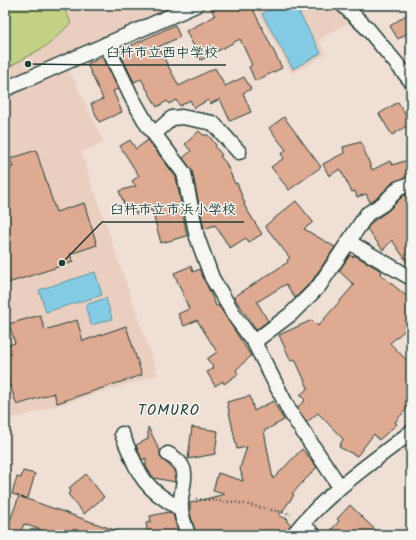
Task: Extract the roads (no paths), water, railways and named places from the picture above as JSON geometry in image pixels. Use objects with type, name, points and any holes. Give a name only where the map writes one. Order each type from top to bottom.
[{"type":"street","points":[[5,89],[196,5]]},
{"type":"street","points":[[342,5],[367,28],[411,81]]},
{"type":"street","points":[[106,44],[132,98],[154,134],[184,173],[197,237],[212,278],[236,318],[254,342],[290,412],[340,487]]},
{"type":"street","points":[[154,134],[172,118],[182,117],[213,123],[239,152]]},
{"type":"street","points":[[254,342],[291,314],[319,286],[367,214],[383,204],[400,188],[411,184]]},
{"type":"street","points":[[349,242],[411,278]]},
{"type":"street","points":[[293,535],[302,524],[340,487],[411,432]]},
{"type":"street","points":[[122,434],[144,482],[164,500],[181,503]]},
{"type":"street","points":[[168,454],[177,459],[183,465],[184,481],[181,503],[188,535]]},
{"type":"street","points":[[302,524],[314,535]]},
{"type":"water","points":[[277,5],[295,5],[321,53],[293,69],[262,14]]},
{"type":"water","points":[[95,272],[102,295],[46,312],[39,290]]},
{"type":"water","points":[[106,298],[112,319],[91,325],[85,305]]},
{"type":"place","name":"臼杵市立西中学校","points":[[28,64]]},
{"type":"place","name":"臼杵市立市浜小学校","points":[[62,263]]},
{"type":"district","name":"TOMURO","points":[[169,411]]}]
